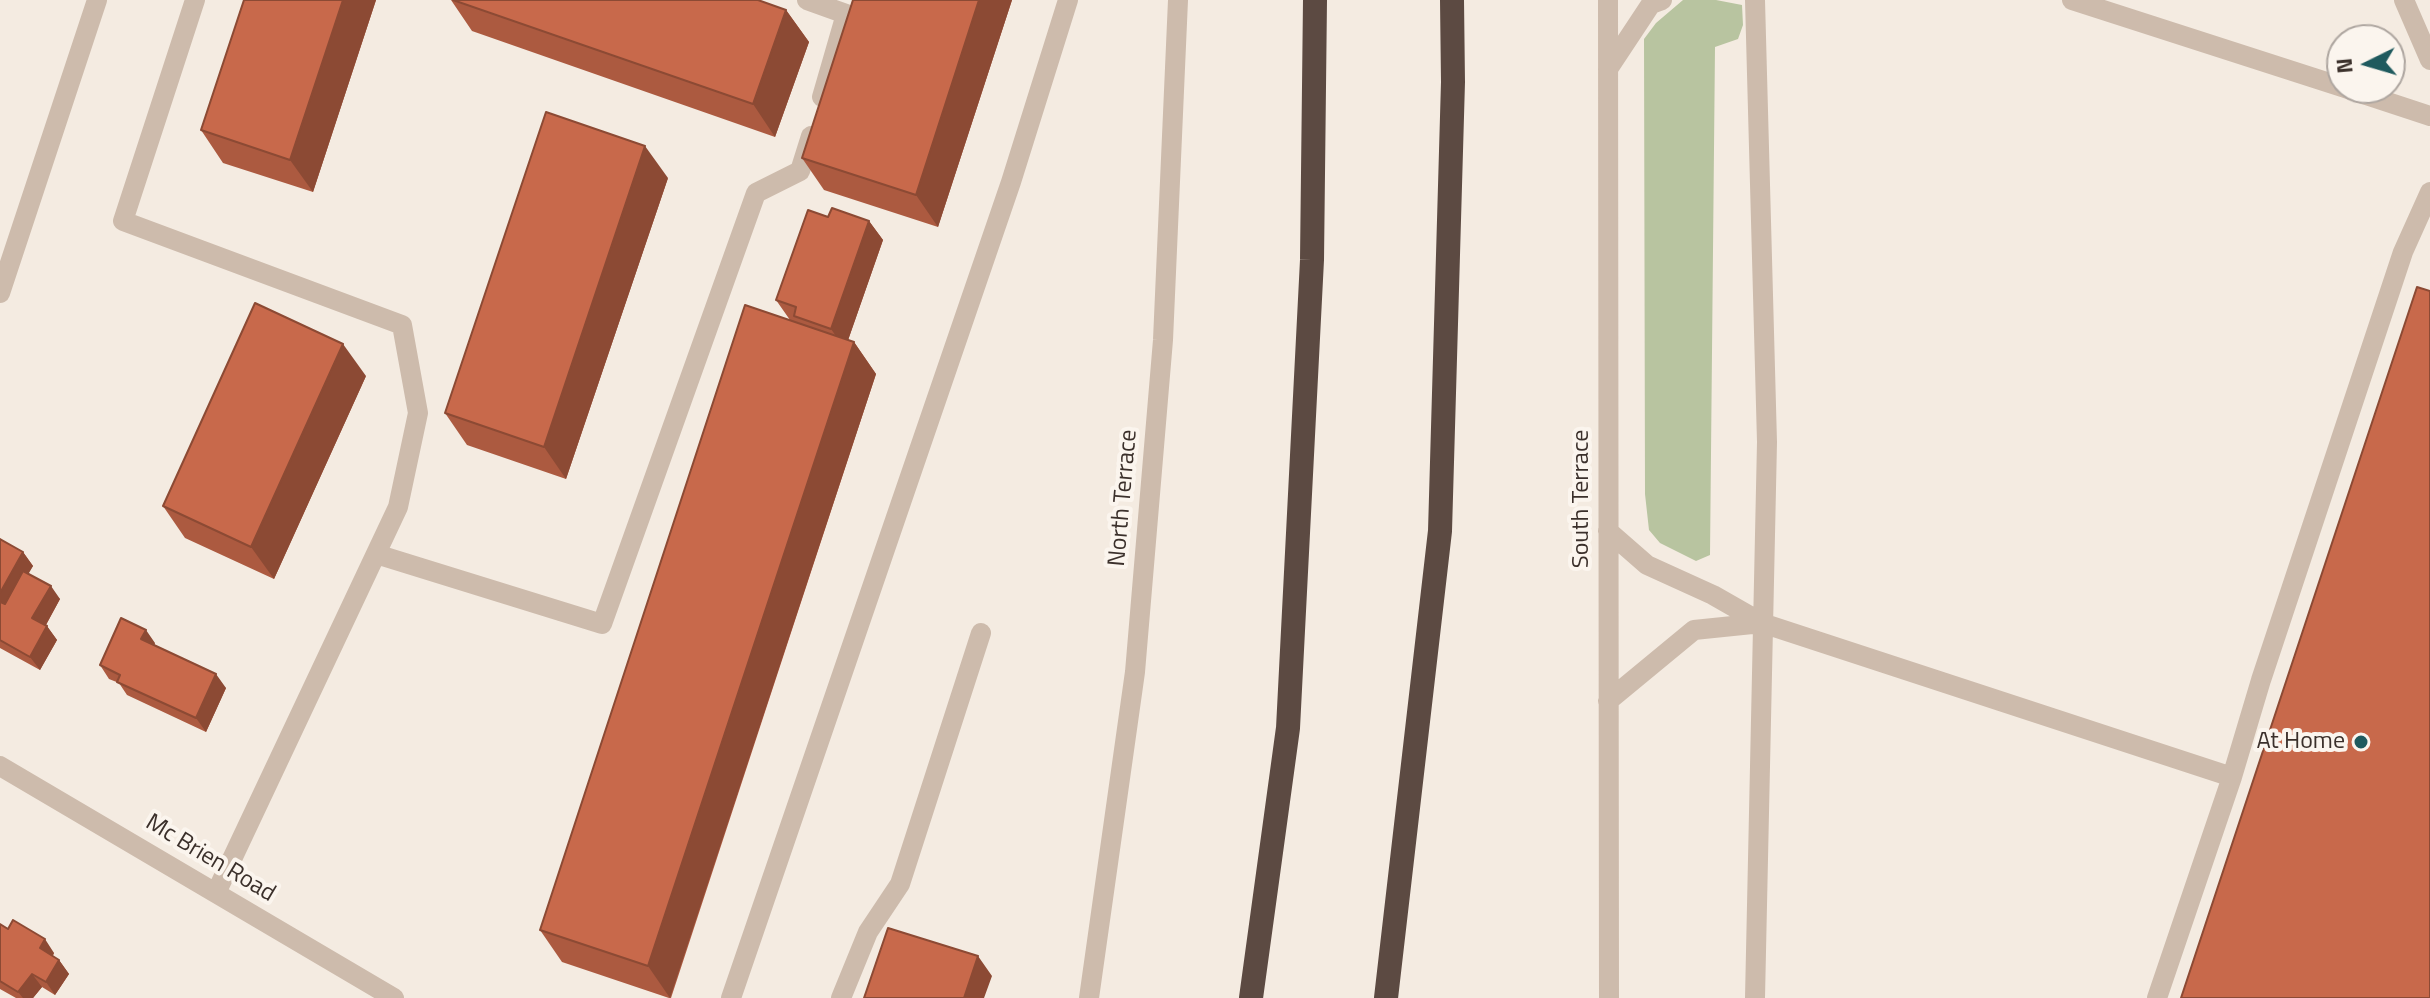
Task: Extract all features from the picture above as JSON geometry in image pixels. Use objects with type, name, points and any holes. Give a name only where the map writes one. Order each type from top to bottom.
[{"type":"highway","points":[[1251,998],[1288,728],[1312,260],[1315,0]]},
{"type":"highway","points":[[1386,998],[1440,531],[1453,82],[1452,0]]},
{"type":"street","points":[[0,293],[97,0]]},
{"type":"street","points":[[195,0],[123,221],[402,325],[418,413],[398,507],[216,893]]},
{"type":"street","points":[[376,554],[602,624],[756,193],[800,171],[846,14],[807,0]]},
{"type":"street","points":[[731,998],[1006,197],[1068,0]]},
{"type":"street","name":"North Terrace","points":[[1089,998],[1135,672],[1163,340],[1178,0]]},
{"type":"street","name":"South Terrace","points":[[1608,0],[1609,998]]},
{"type":"street","points":[[1608,69],[1651,4],[1662,0]]},
{"type":"street","points":[[1755,0],[1766,420],[1755,998]]},
{"type":"street","points":[[2072,0],[2326,82]]},
{"type":"street","points":[[2404,0],[2430,60]]},
{"type":"street","points":[[2393,104],[2430,116]]},
{"type":"street","points":[[2157,998],[2403,252],[2430,192]]},
{"type":"street","points":[[1608,531],[1647,565],[1713,595],[1762,623],[2232,777]]},
{"type":"street","points":[[1608,701],[1694,630],[1762,623]]},
{"type":"street","points":[[841,998],[868,932],[900,884],[981,633]]},
{"type":"street","name":"Mc Brien Road","points":[[0,766],[394,998]]},
{"type":"green space","points":[[1683,0],[1716,0],[1742,5],[1743,25],[1738,39],[1715,47],[1710,555],[1696,561],[1660,543],[1649,530],[1645,494],[1644,39],[1656,23]]},
{"type":"building","points":[[244,0],[343,0],[290,160],[201,130]]},
{"type":"building","points":[[453,0],[758,0],[786,10],[753,104]]},
{"type":"building","points":[[853,0],[979,0],[916,195],[802,158]]},
{"type":"building","points":[[546,112],[645,146],[544,447],[445,413]]},
{"type":"building","points":[[832,208],[869,221],[831,329],[794,316],[796,307],[776,300],[808,210],[828,217]]},
{"type":"building","name":"At Home","points":[[2417,287],[2430,291],[2430,998],[2181,998]]},
{"type":"building","points":[[255,303],[343,344],[251,547],[163,506]]},
{"type":"building","points":[[745,305],[854,342],[648,966],[540,930]]},
{"type":"building","points":[[0,539],[23,552],[0,593]]},
{"type":"building","points":[[23,571],[51,586],[32,618],[47,626],[30,657],[0,640],[0,602],[5,604]]},
{"type":"building","points":[[121,618],[146,630],[141,639],[216,674],[196,718],[117,682],[120,675],[100,665]]},
{"type":"building","points":[[13,920],[45,939],[40,948],[59,960],[46,982],[32,974],[18,992],[0,981],[0,924],[8,929]]},
{"type":"building","points":[[888,928],[978,956],[964,998],[864,998]]},
{"type":"place","name":"At Home","points":[[2361,742]]}]
